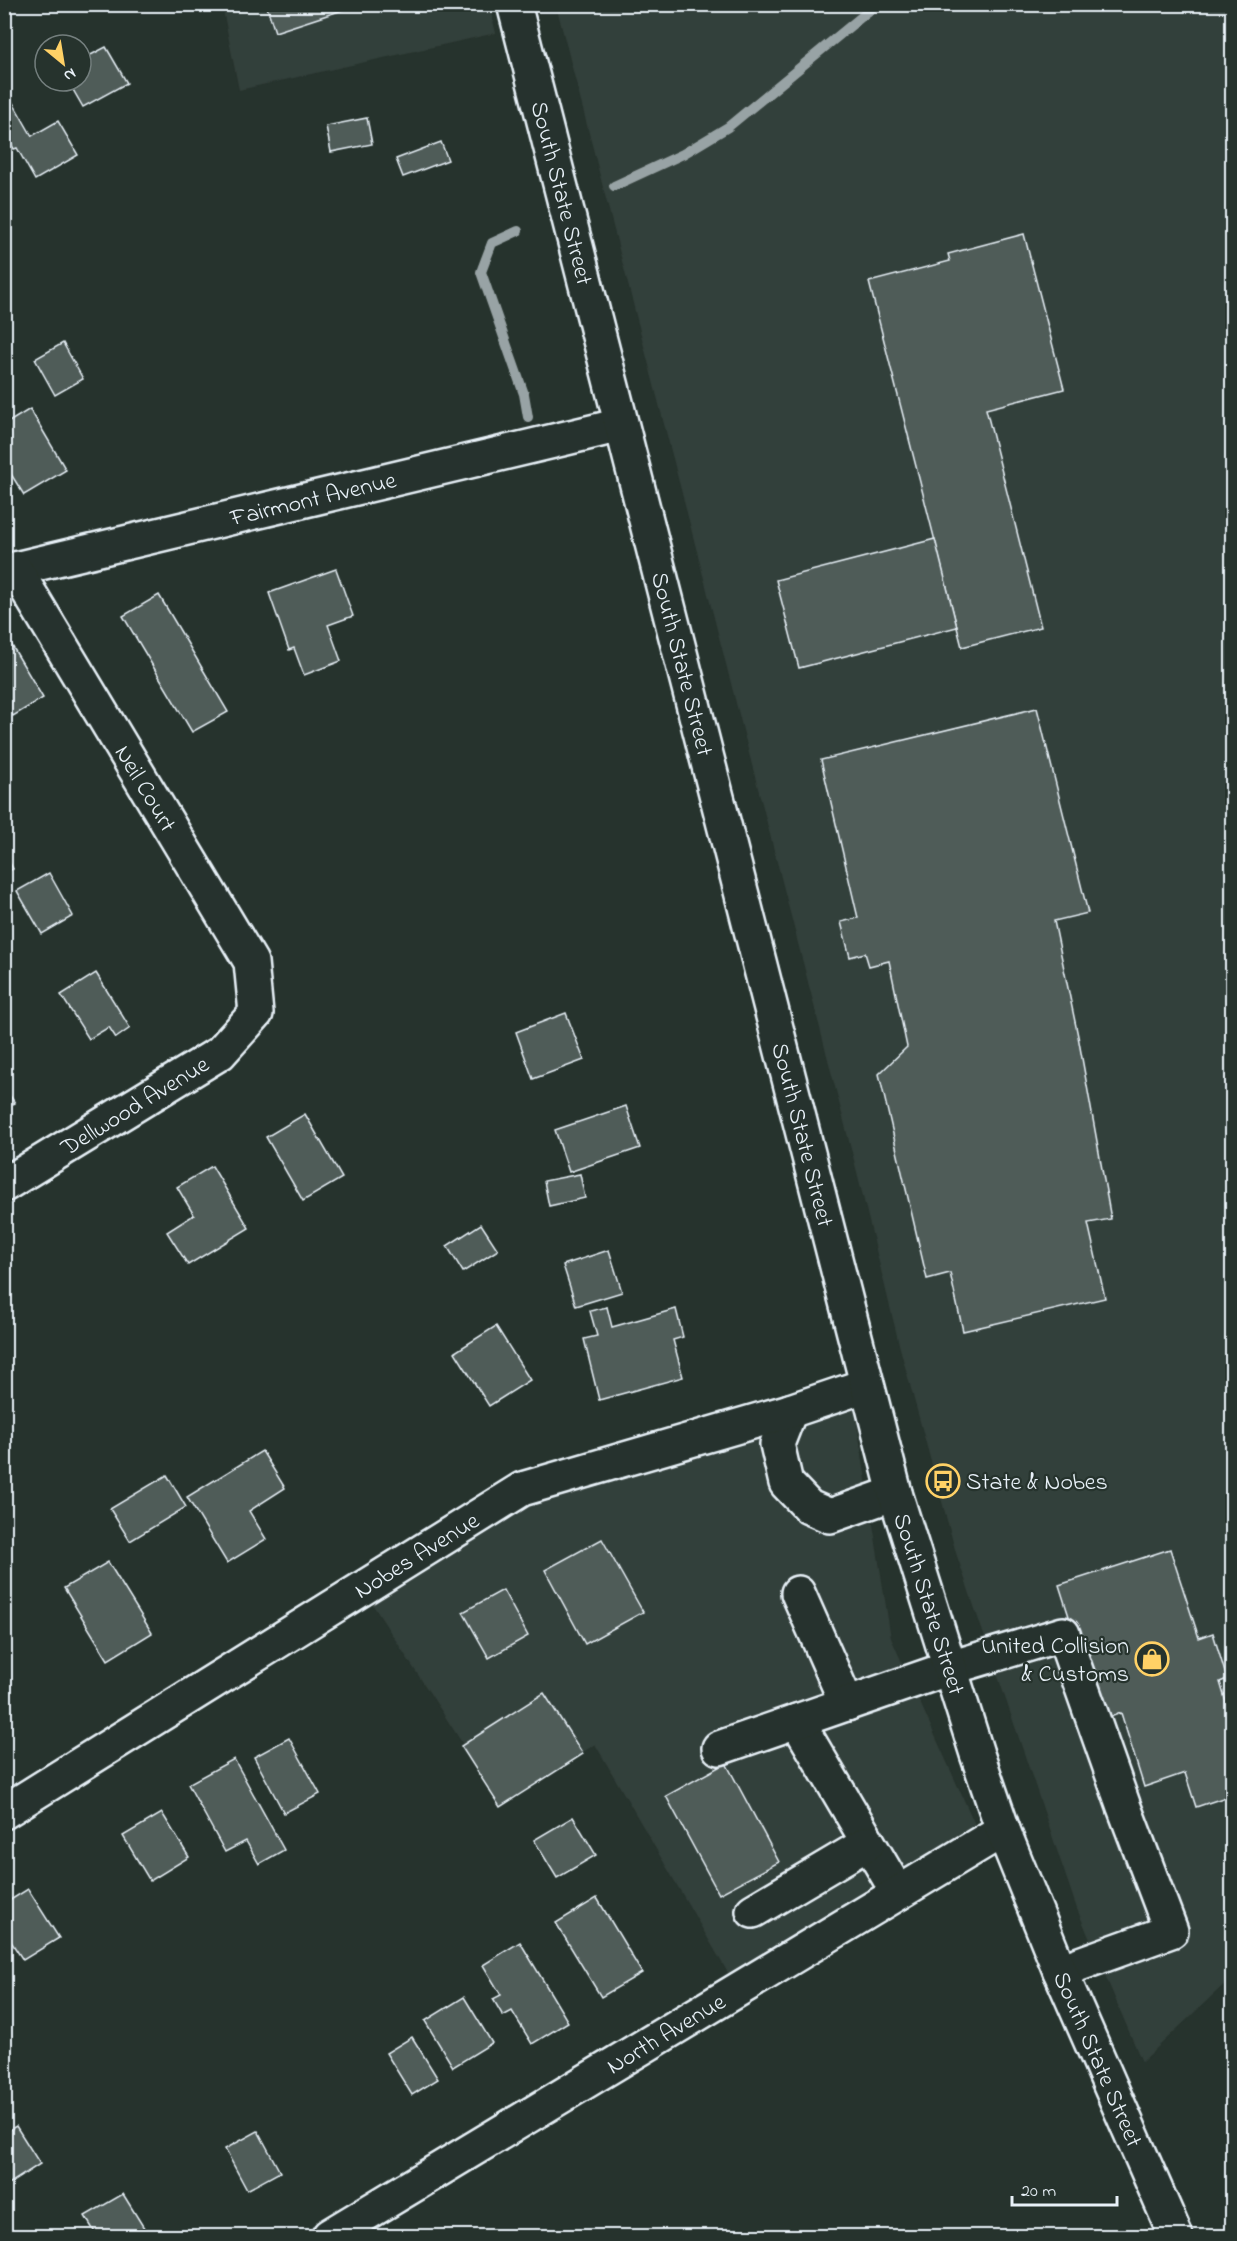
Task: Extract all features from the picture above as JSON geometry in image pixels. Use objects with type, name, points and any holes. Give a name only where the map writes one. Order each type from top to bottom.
[{"type":"street","name":"South State Street","points":[[514,4],[895,1493],[1003,1830],[1060,1971],[1176,2236]]},
{"type":"street","name":"Fairmont Avenue","points":[[10,571],[621,425]]},
{"type":"street","name":"Neil Court","points":[[10,571],[251,962],[256,1013]]},
{"type":"street","name":"Dellwood Avenue","points":[[4,1185],[220,1053],[256,1013]]},
{"type":"street","name":"Nobes Avenue","points":[[4,1812],[522,1489],[790,1411],[867,1385]]},
{"type":"street","points":[[790,1411],[777,1444],[786,1482],[809,1507],[830,1516],[895,1493]]},
{"type":"street","points":[[798,1593],[847,1704]]},
{"type":"street","points":[[719,1748],[950,1668],[1063,1634],[1171,1931],[1060,1971]]},
{"type":"street","points":[[798,1721],[898,1893]]},
{"type":"street","name":"North Avenue","points":[[329,2236],[1003,1830]]},
{"type":"street","points":[[753,1911],[868,1843]]},
{"type":"shaded area","points":[[222,5],[489,5],[496,33],[239,90]]},
{"type":"shaded area","points":[[556,5],[1232,5],[1232,1977],[1142,2062],[1077,1909],[956,1553],[900,1348],[857,1172]]},
{"type":"shaded area","points":[[853,1398],[891,1638],[986,1849],[742,1997],[595,1744],[503,1806],[367,1596],[527,1495]]},
{"type":"building","points":[[266,4],[361,4],[275,32]]},
{"type":"building","points":[[106,47],[127,83],[83,107],[75,93],[93,93],[93,54]]},
{"type":"building","points":[[4,87],[32,136],[58,121],[78,155],[35,180],[17,148],[14,149],[7,137],[4,138]]},
{"type":"building","points":[[367,118],[372,144],[331,152],[326,126]]},
{"type":"building","points":[[441,142],[448,160],[403,177],[396,159]]},
{"type":"building","points":[[1024,234],[1064,389],[986,409],[1041,627],[962,647],[869,282],[950,261],[948,254]]},
{"type":"building","points":[[63,343],[83,379],[55,395],[35,359]]},
{"type":"building","points":[[30,409],[66,470],[24,495],[4,463],[4,425]]},
{"type":"building","points":[[935,539],[957,627],[799,668],[776,580]]},
{"type":"building","points":[[336,569],[353,616],[328,625],[341,661],[304,675],[294,648],[289,650],[269,593]]},
{"type":"building","points":[[159,595],[228,712],[192,732],[123,616]]},
{"type":"building","points":[[5,634],[43,698],[13,716],[4,703]]},
{"type":"building","points":[[1037,708],[1088,913],[1054,921],[1078,1036],[1111,1219],[1088,1223],[1105,1298],[963,1331],[950,1273],[927,1279],[879,1074],[907,1047],[889,961],[869,966],[865,953],[850,957],[841,922],[858,918],[821,760]]},
{"type":"building","points":[[4,852],[13,869],[4,873]]},
{"type":"building","points":[[49,873],[73,916],[42,934],[17,891]]},
{"type":"building","points":[[96,973],[130,1028],[116,1038],[109,1027],[89,1039],[61,995]]},
{"type":"building","points":[[566,1013],[584,1060],[533,1079],[516,1032]]},
{"type":"building","points":[[4,1087],[15,1103],[4,1109]]},
{"type":"building","points":[[626,1106],[640,1148],[569,1172],[555,1130]]},
{"type":"building","points":[[305,1114],[342,1178],[303,1201],[266,1137]]},
{"type":"building","points":[[212,1166],[249,1228],[188,1265],[167,1232],[194,1215],[177,1187]]},
{"type":"building","points":[[580,1174],[585,1198],[549,1206],[544,1181]]},
{"type":"building","points":[[481,1224],[498,1250],[463,1272],[447,1246]]},
{"type":"building","points":[[609,1250],[622,1292],[576,1306],[563,1265]]},
{"type":"building","points":[[607,1307],[612,1327],[676,1309],[683,1337],[673,1340],[683,1377],[599,1400],[584,1339],[597,1336],[590,1311]]},
{"type":"building","points":[[496,1326],[530,1380],[489,1406],[455,1352]]},
{"type":"building","points":[[262,1451],[285,1488],[249,1511],[266,1539],[227,1563],[187,1497]]},
{"type":"building","points":[[167,1475],[186,1507],[130,1541],[110,1509]]},
{"type":"building","points":[[602,1539],[643,1612],[585,1644],[545,1570]]},
{"type":"building","name":"United Collision & Customs","points":[[1170,1549],[1199,1638],[1213,1633],[1227,1679],[1220,1682],[1232,1722],[1232,1795],[1196,1807],[1185,1773],[1144,1787],[1121,1713],[1102,1720],[1059,1585]]},
{"type":"building","points":[[108,1562],[152,1633],[108,1660],[64,1588]]},
{"type":"building","points":[[503,1590],[528,1636],[489,1658],[463,1612]]},
{"type":"building","points":[[544,1693],[583,1754],[500,1807],[461,1746]]},
{"type":"building","points":[[289,1738],[320,1794],[284,1813],[254,1757]]},
{"type":"building","points":[[234,1759],[284,1850],[259,1864],[246,1841],[225,1852],[188,1784]]},
{"type":"building","points":[[726,1763],[779,1862],[719,1894],[666,1796]]},
{"type":"building","points":[[162,1813],[189,1857],[150,1881],[123,1836]]},
{"type":"building","points":[[573,1817],[596,1855],[557,1878],[534,1840]]},
{"type":"building","points":[[28,1889],[59,1938],[23,1960],[4,1931],[4,1904]]},
{"type":"building","points":[[597,1898],[642,1973],[601,1997],[556,1923]]},
{"type":"building","points":[[520,1942],[568,2022],[532,2044],[512,2011],[503,2016],[493,1999],[501,1995],[483,1965]]},
{"type":"building","points":[[464,1997],[492,2043],[453,2067],[425,2021]]},
{"type":"building","points":[[412,2037],[438,2079],[412,2095],[386,2053]]},
{"type":"building","points":[[16,2126],[40,2164],[9,2184],[4,2177],[4,2133]]},
{"type":"building","points":[[258,2131],[280,2172],[247,2190],[225,2149]]},
{"type":"building","points":[[123,2194],[149,2236],[97,2236],[85,2216]]},
{"type":"waterway","points":[[614,186],[683,154],[728,127],[877,4]]},
{"type":"waterway","points":[[518,231],[492,243],[481,272],[524,394],[528,417]]},
{"type":"place","name":"State & Nobes","points":[[943,1481]]},
{"type":"place","name":"United Collision & Customs","points":[[1152,1659]]}]
